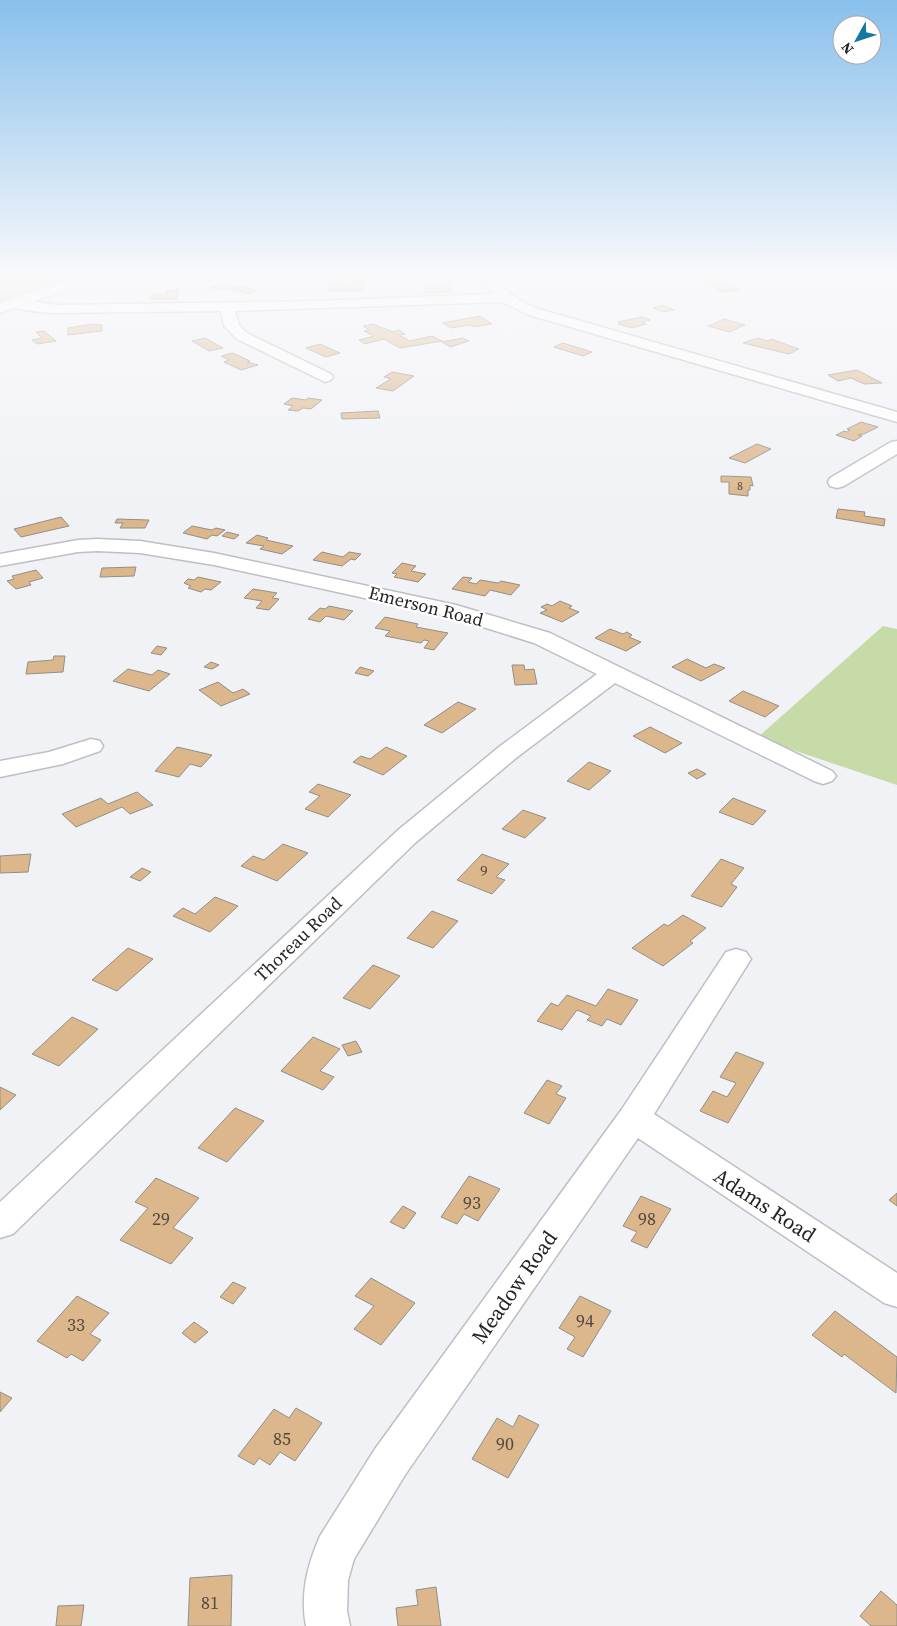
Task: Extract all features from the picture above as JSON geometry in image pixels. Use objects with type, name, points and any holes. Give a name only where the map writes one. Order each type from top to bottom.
[{"type":"street","points":[[272,351],[325,377]]},
{"type":"street","points":[[667,351],[897,417]]},
{"type":"street","points":[[837,482],[897,446]]},
{"type":"street","name":"Emerson Road","points":[[0,560],[38,552],[97,545],[140,547],[188,554],[399,598],[456,612],[542,638],[823,776]]},
{"type":"street","name":"Thoreau Road","points":[[0,1224],[406,837],[474,779],[563,709],[613,673]]},
{"type":"street","points":[[0,769],[54,759],[90,746]]},
{"type":"street","name":"Meadow Road","points":[[328,1626],[325,1611],[326,1580],[335,1551],[390,1462],[634,1118],[736,960]]},
{"type":"street","name":"Adams Road","points":[[634,1118],[897,1292]]},
{"type":"green space","points":[[883,626],[897,629],[897,785],[757,738]]},
{"type":"building","points":[[312,351],[335,351],[340,353],[326,357]]},
{"type":"building","points":[[567,351],[592,352],[583,356]]},
{"type":"building","points":[[776,351],[795,351],[789,354]]},
{"type":"building","points":[[233,353],[250,361],[247,362],[258,365],[241,370],[224,362],[229,360],[221,356]]},
{"type":"building","points":[[857,370],[882,383],[864,384],[851,378],[838,381],[828,375]]},
{"type":"building","points":[[392,372],[414,376],[393,391],[376,388],[391,379],[384,377]]},
{"type":"building","points":[[292,398],[322,400],[311,409],[288,410],[293,406],[284,404]]},
{"type":"building","points":[[378,411],[380,418],[342,419],[341,413]]},
{"type":"building","points":[[861,422],[878,427],[858,435],[862,436],[854,441],[836,435],[844,431],[847,432],[850,430],[847,429]]},
{"type":"building","points":[[757,444],[771,449],[745,463],[729,458]]},
{"type":"building","points":[[721,476],[751,477],[753,486],[750,485],[748,496],[729,494],[729,482],[721,482]]},
{"type":"building","points":[[838,509],[865,512],[864,516],[885,519],[884,526],[836,518]]},
{"type":"building","points":[[61,517],[69,526],[21,537],[14,529]]},
{"type":"building","points":[[117,519],[149,520],[145,528],[120,528],[123,523],[115,523]]},
{"type":"building","points":[[192,526],[212,530],[216,528],[225,530],[217,536],[212,535],[207,539],[183,533]]},
{"type":"building","points":[[227,532],[239,535],[234,539],[222,536]]},
{"type":"building","points":[[257,535],[268,538],[266,540],[293,546],[282,554],[260,549],[264,546],[246,543]]},
{"type":"building","points":[[322,552],[343,557],[349,552],[361,554],[355,560],[351,559],[342,566],[313,560]]},
{"type":"building","points":[[402,563],[416,566],[411,571],[426,574],[418,582],[394,577],[397,574],[392,573]]},
{"type":"building","points":[[136,567],[134,576],[100,577],[102,568]]},
{"type":"building","points":[[36,570],[43,578],[29,582],[31,585],[16,589],[7,581],[14,579],[12,576]]},
{"type":"building","points":[[198,577],[221,582],[211,590],[205,589],[201,592],[188,588],[191,586],[184,583],[188,579],[194,580]]},
{"type":"building","points":[[463,577],[472,578],[468,582],[476,584],[480,580],[498,583],[501,581],[520,585],[511,595],[490,590],[485,596],[452,589]]},
{"type":"building","points":[[253,589],[277,593],[272,598],[279,599],[269,610],[256,608],[262,601],[244,598]]},
{"type":"building","points":[[560,601],[572,606],[569,608],[579,612],[562,622],[540,613],[547,610],[541,607],[547,604],[552,606]]},
{"type":"building","points":[[329,606],[353,611],[344,620],[326,616],[320,622],[308,619],[320,608],[325,609]]},
{"type":"building","points":[[385,617],[418,624],[416,627],[448,633],[434,650],[424,648],[429,641],[424,640],[421,643],[385,636],[390,631],[375,628]]},
{"type":"building","points":[[610,629],[623,634],[627,632],[632,635],[629,637],[641,642],[626,651],[595,638]]},
{"type":"building","points":[[157,646],[167,648],[161,655],[151,653]]},
{"type":"building","points":[[54,656],[65,656],[63,672],[26,674],[28,662],[53,660]]},
{"type":"building","points":[[687,659],[706,668],[714,664],[725,668],[701,681],[672,667]]},
{"type":"building","points":[[211,662],[219,665],[212,669],[204,667]]},
{"type":"building","points":[[512,665],[524,665],[525,670],[534,669],[537,684],[515,685]]},
{"type":"building","points":[[360,667],[374,671],[368,676],[355,673]]},
{"type":"building","points":[[128,669],[152,675],[158,670],[170,674],[149,691],[113,681]]},
{"type":"building","points":[[218,682],[233,693],[243,689],[250,694],[221,706],[199,690]]},
{"type":"building","points":[[743,691],[779,706],[765,717],[729,701]]},
{"type":"building","points":[[458,702],[476,709],[442,733],[424,725]]},
{"type":"building","points":[[650,727],[682,743],[665,753],[633,736]]},
{"type":"building","points":[[177,747],[212,755],[201,767],[190,764],[179,777],[155,771]]},
{"type":"building","points":[[386,747],[407,756],[383,775],[353,762],[361,756],[370,759]]},
{"type":"building","points":[[589,762],[611,771],[589,790],[567,781]]},
{"type":"building","points":[[697,769],[706,774],[697,779],[688,773]]},
{"type":"building","points":[[318,784],[351,795],[328,817],[305,809],[320,796],[309,792]]},
{"type":"building","points":[[137,792],[153,805],[130,814],[122,807],[76,827],[62,814],[101,798],[108,804]]},
{"type":"building","points":[[733,798],[766,811],[753,825],[719,812]]},
{"type":"building","points":[[523,810],[546,818],[525,838],[502,829]]},
{"type":"building","points":[[283,844],[308,853],[277,881],[241,866],[253,856],[264,860]]},
{"type":"building","points":[[31,854],[28,872],[0,873],[0,856]]},
{"type":"building","points":[[482,854],[509,864],[496,877],[505,880],[492,894],[457,880]]},
{"type":"building","points":[[721,859],[744,868],[731,884],[737,887],[722,907],[691,896]]},
{"type":"building","points":[[142,868],[151,872],[140,881],[130,877]]},
{"type":"building","points":[[215,897],[238,906],[210,932],[173,916],[183,908],[195,914]]},
{"type":"building","points":[[432,911],[458,921],[433,948],[407,938]]},
{"type":"building","points":[[683,915],[706,928],[690,941],[693,943],[663,966],[632,948],[664,924],[668,926]]},
{"type":"building","points":[[128,948],[153,959],[117,991],[92,980]]},
{"type":"building","points":[[373,965],[400,976],[370,1009],[343,998]]},
{"type":"building","points":[[608,989],[638,1000],[621,1025],[607,1019],[602,1026],[587,1020],[591,1016],[577,1010],[562,1030],[537,1021],[551,1003],[558,1006],[567,995],[596,1006]]},
{"type":"building","points":[[72,1017],[98,1029],[59,1066],[32,1054]]},
{"type":"building","points":[[313,1037],[340,1049],[320,1071],[334,1077],[323,1090],[281,1071]]},
{"type":"building","points":[[356,1041],[362,1052],[348,1056],[342,1045]]},
{"type":"building","points":[[736,1052],[764,1063],[728,1123],[700,1111],[713,1091],[727,1097],[736,1083],[720,1077]]},
{"type":"building","points":[[547,1080],[562,1086],[556,1094],[566,1098],[549,1124],[524,1113]]},
{"type":"building","points":[[0,1087],[16,1095],[0,1110]]},
{"type":"building","points":[[235,1108],[264,1121],[227,1162],[198,1148]]},
{"type":"building","points":[[469,1176],[500,1189],[478,1221],[464,1214],[457,1224],[441,1217]]},
{"type":"building","points":[[156,1178],[199,1198],[173,1228],[193,1238],[171,1264],[120,1240],[148,1208],[135,1202]]},
{"type":"building","points":[[897,1193],[897,1206],[889,1200]]},
{"type":"building","points":[[641,1196],[671,1209],[647,1248],[631,1241],[637,1232],[623,1226]]},
{"type":"building","points":[[403,1206],[416,1213],[404,1229],[390,1222]]},
{"type":"building","points":[[371,1278],[415,1303],[381,1345],[354,1329],[374,1306],[355,1296]]},
{"type":"building","points":[[233,1282],[246,1288],[233,1304],[220,1297]]},
{"type":"building","points":[[77,1296],[109,1313],[90,1334],[101,1340],[83,1361],[71,1354],[67,1358],[37,1341]]},
{"type":"building","points":[[580,1296],[611,1311],[583,1357],[567,1349],[575,1337],[559,1328]]},
{"type":"building","points":[[835,1311],[897,1357],[896,1393],[844,1354],[842,1357],[812,1335]]},
{"type":"building","points":[[194,1322],[208,1332],[195,1343],[182,1333]]},
{"type":"building","points":[[0,1392],[12,1398],[0,1412]]},
{"type":"building","points":[[296,1408],[322,1423],[295,1461],[280,1452],[270,1465],[259,1458],[254,1465],[238,1456],[274,1409],[289,1418]]},
{"type":"building","points":[[519,1415],[539,1425],[508,1478],[472,1459],[497,1418],[513,1427]]},
{"type":"building","points":[[232,1575],[231,1626],[188,1626],[190,1578]]},
{"type":"building","points":[[436,1587],[441,1626],[398,1626],[396,1608],[418,1605],[416,1590]]},
{"type":"building","points":[[881,1591],[897,1605],[897,1626],[871,1626],[860,1616]]},
{"type":"building","points":[[84,1605],[81,1626],[56,1626],[58,1606]]}]
